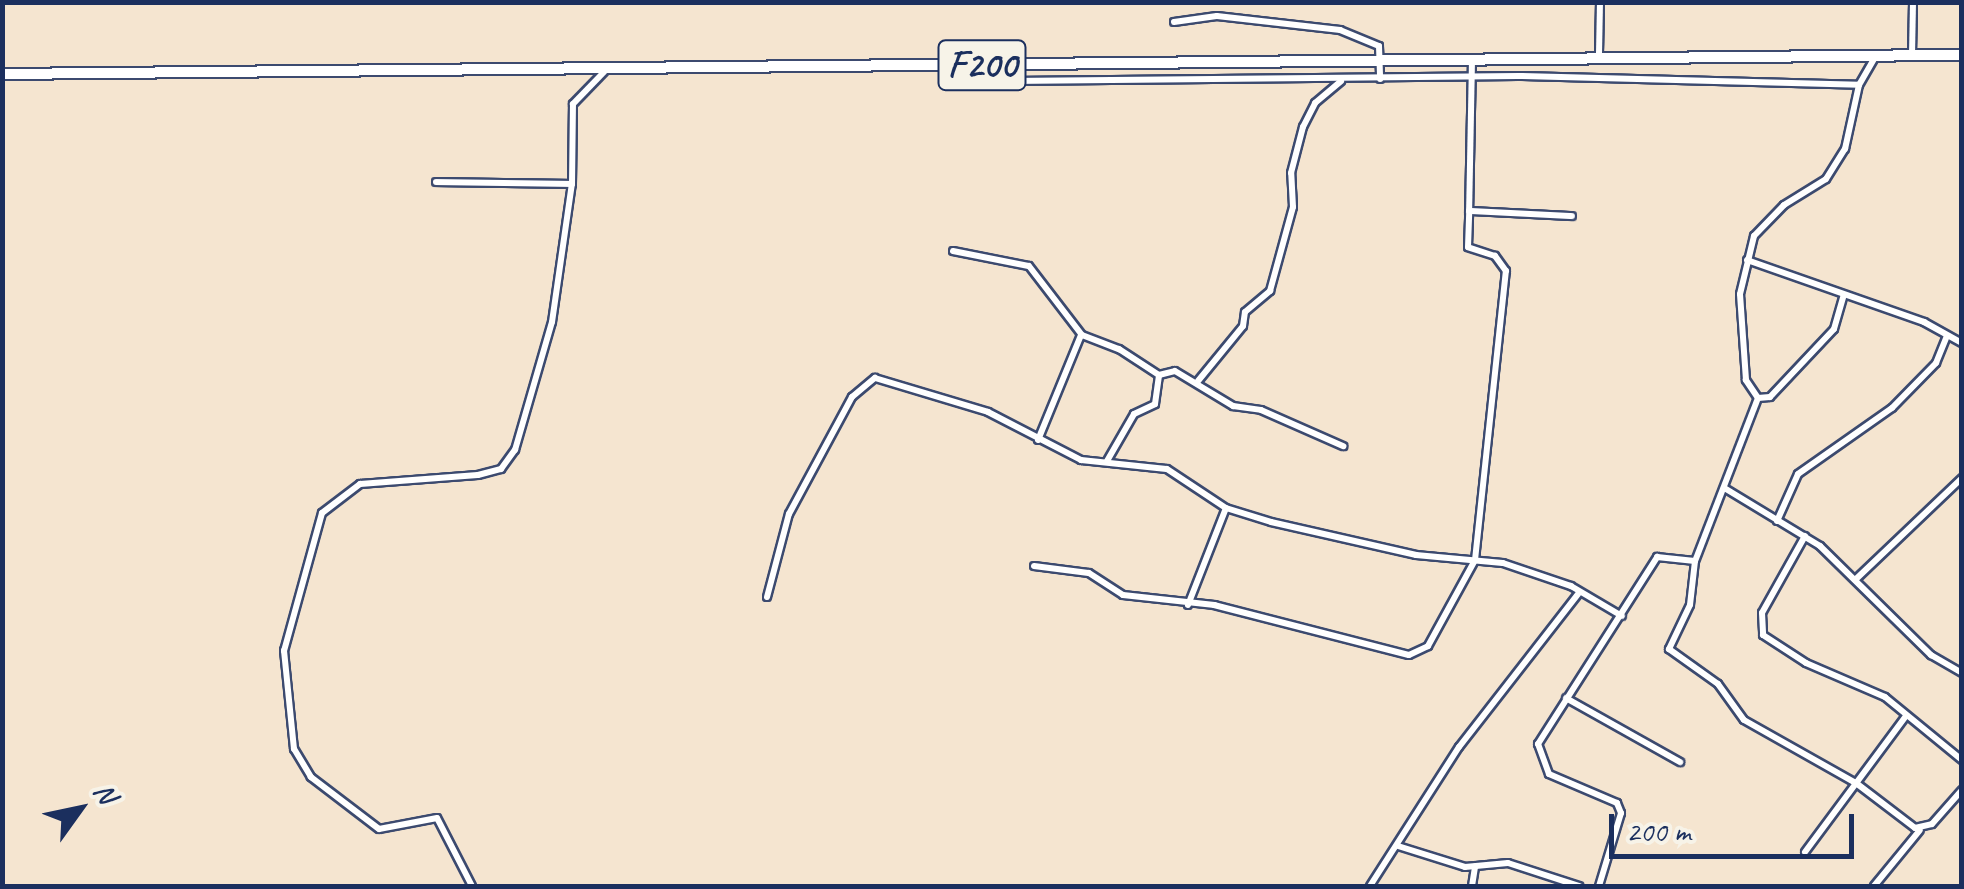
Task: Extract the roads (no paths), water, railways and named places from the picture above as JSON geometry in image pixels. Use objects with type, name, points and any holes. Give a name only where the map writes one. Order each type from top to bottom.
[{"type":"main road","name":"F200","points":[[2,74],[604,72],[1379,58],[1472,60],[1599,54],[1962,55]]},
{"type":"street","points":[[1599,54],[1600,2]]},
{"type":"street","points":[[1912,54],[1913,2]]},
{"type":"street","points":[[1174,22],[1217,16],[1340,30],[1379,46],[1380,79]]},
{"type":"street","points":[[1758,398],[1746,380],[1740,294],[1754,236],[1800,193],[1826,180],[1845,149],[1859,84],[1875,57]]},
{"type":"street","points":[[1034,566],[1089,573],[1123,594],[1246,612],[1408,655],[1442,630],[1475,560],[1506,271],[1495,256],[1468,248],[1472,60]]},
{"type":"street","points":[[472,886],[437,818],[379,830],[311,777],[294,748],[284,651],[322,514],[360,484],[478,475],[508,461],[552,322],[572,184],[573,104],[604,72]]},
{"type":"street","points":[[1010,81],[1470,78],[1859,84]]},
{"type":"street","points":[[1198,381],[1243,326],[1246,312],[1270,292],[1293,207],[1291,173],[1303,128],[1315,103],[1341,81]]},
{"type":"street","points":[[436,182],[572,184]]},
{"type":"street","points":[[1469,211],[1572,216]]},
{"type":"street","points":[[952,251],[1029,266],[1081,334],[1159,376],[1175,371],[1198,381],[1233,406],[1262,410],[1343,446]]},
{"type":"street","points":[[1748,260],[1962,343]]},
{"type":"street","points":[[1758,398],[1770,397],[1834,329],[1844,296]]},
{"type":"street","points":[[1038,440],[1081,334]]},
{"type":"street","points":[[1777,521],[1798,474],[1892,408],[1936,363],[1947,336]]},
{"type":"street","points":[[1108,461],[1134,414],[1155,404],[1159,376]]},
{"type":"street","points":[[767,597],[789,514],[866,381],[905,383],[968,404],[1081,460],[1167,469],[1226,508],[1344,542],[1527,569],[1622,616]]},
{"type":"street","points":[[1758,398],[1695,562],[1690,605],[1670,649],[1718,684],[1744,720],[1856,783],[1920,830]]},
{"type":"street","points":[[1856,580],[1962,478]]},
{"type":"street","points":[[1726,489],[1806,536],[1931,655],[1962,673]]},
{"type":"street","points":[[1188,604],[1226,508]]},
{"type":"street","points":[[1806,536],[1762,612],[1763,635],[1795,657],[1885,697],[1962,760]]},
{"type":"street","points":[[1599,886],[1621,813],[1618,803],[1549,774],[1538,756],[1538,744],[1658,556],[1695,562]]},
{"type":"street","points":[[1370,886],[1449,760],[1578,594]]},
{"type":"street","points":[[1566,698],[1680,762]]},
{"type":"street","points":[[1805,852],[1906,716]]},
{"type":"street","points":[[1874,886],[1920,830],[1962,790]]},
{"type":"street","points":[[1398,846],[1475,866],[1508,863],[1578,886]]},
{"type":"street","points":[[1472,886],[1475,866]]}]
